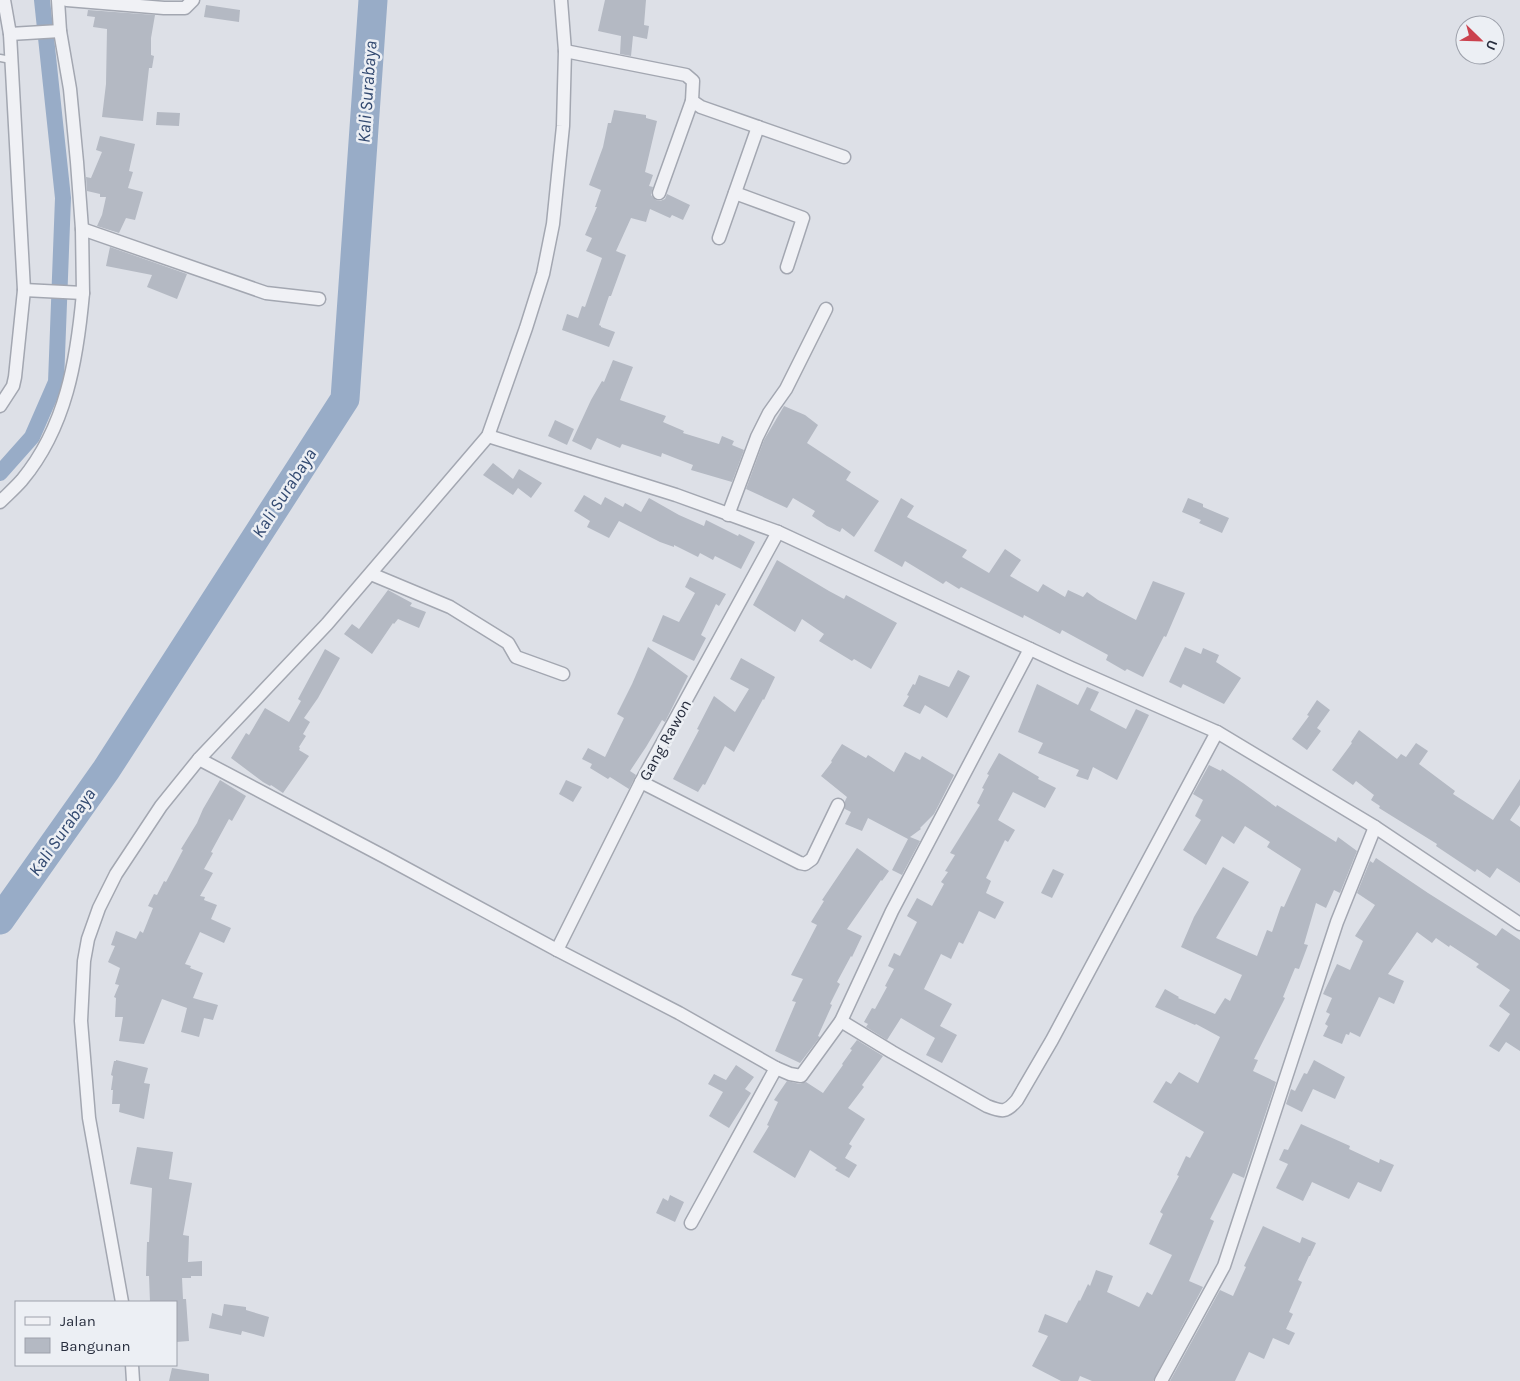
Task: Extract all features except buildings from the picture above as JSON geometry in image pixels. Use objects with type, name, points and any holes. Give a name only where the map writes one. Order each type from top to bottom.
[{"type":"street","points":[[0,502],[22,480],[54,430],[66,398],[74,365],[83,293],[82,229],[70,89],[56,32],[58,0]]},
{"type":"street","points":[[67,0],[164,8],[185,8],[193,0]]},
{"type":"street","points":[[122,1301],[89,1118],[81,1021],[84,960],[88,939],[99,908],[116,874],[161,806],[199,759],[327,624],[488,436],[543,274],[553,224],[563,126],[566,51],[560,0]]},
{"type":"street","points":[[0,406],[13,386],[29,290],[5,59],[10,34],[3,3]]},
{"type":"street","points":[[10,34],[56,32]]},
{"type":"street","points":[[566,51],[686,75],[693,81],[692,101],[659,193]]},
{"type":"street","points":[[692,101],[701,107],[844,157]]},
{"type":"street","points":[[719,238],[758,127]]},
{"type":"street","points":[[735,193],[803,218],[787,268]]},
{"type":"street","points":[[82,229],[266,293],[319,299]]},
{"type":"street","points":[[29,290],[83,293]]},
{"type":"street","points":[[728,514],[757,437],[769,413],[790,381],[826,309]]},
{"type":"street","points":[[488,436],[676,495],[778,532],[1030,649],[1217,732],[1375,827],[1520,924]]},
{"type":"street","name":"Gang Rawon","points":[[557,950],[641,782],[778,532]]},
{"type":"street","points":[[371,574],[450,607],[508,643],[516,657],[563,674]]},
{"type":"street","points":[[199,759],[679,1013],[776,1068],[796,1076],[801,1076],[841,1021],[892,911],[1030,649]]},
{"type":"street","points":[[841,1021],[987,1106],[1004,1111],[1011,1107],[1052,1040],[1217,732]]},
{"type":"street","points":[[641,782],[805,864],[812,859],[838,805]]},
{"type":"street","points":[[1161,1381],[1224,1266],[1337,922],[1375,827]]},
{"type":"street","points":[[691,1223],[776,1068]]},
{"type":"street","points":[[132,1366],[133,1381]]},
{"type":"waterway","points":[[0,473],[32,437],[56,382],[63,198],[42,0]]},
{"type":"waterway","name":"Kali Surabaya","points":[[0,920],[106,770],[345,399],[373,0]]}]
